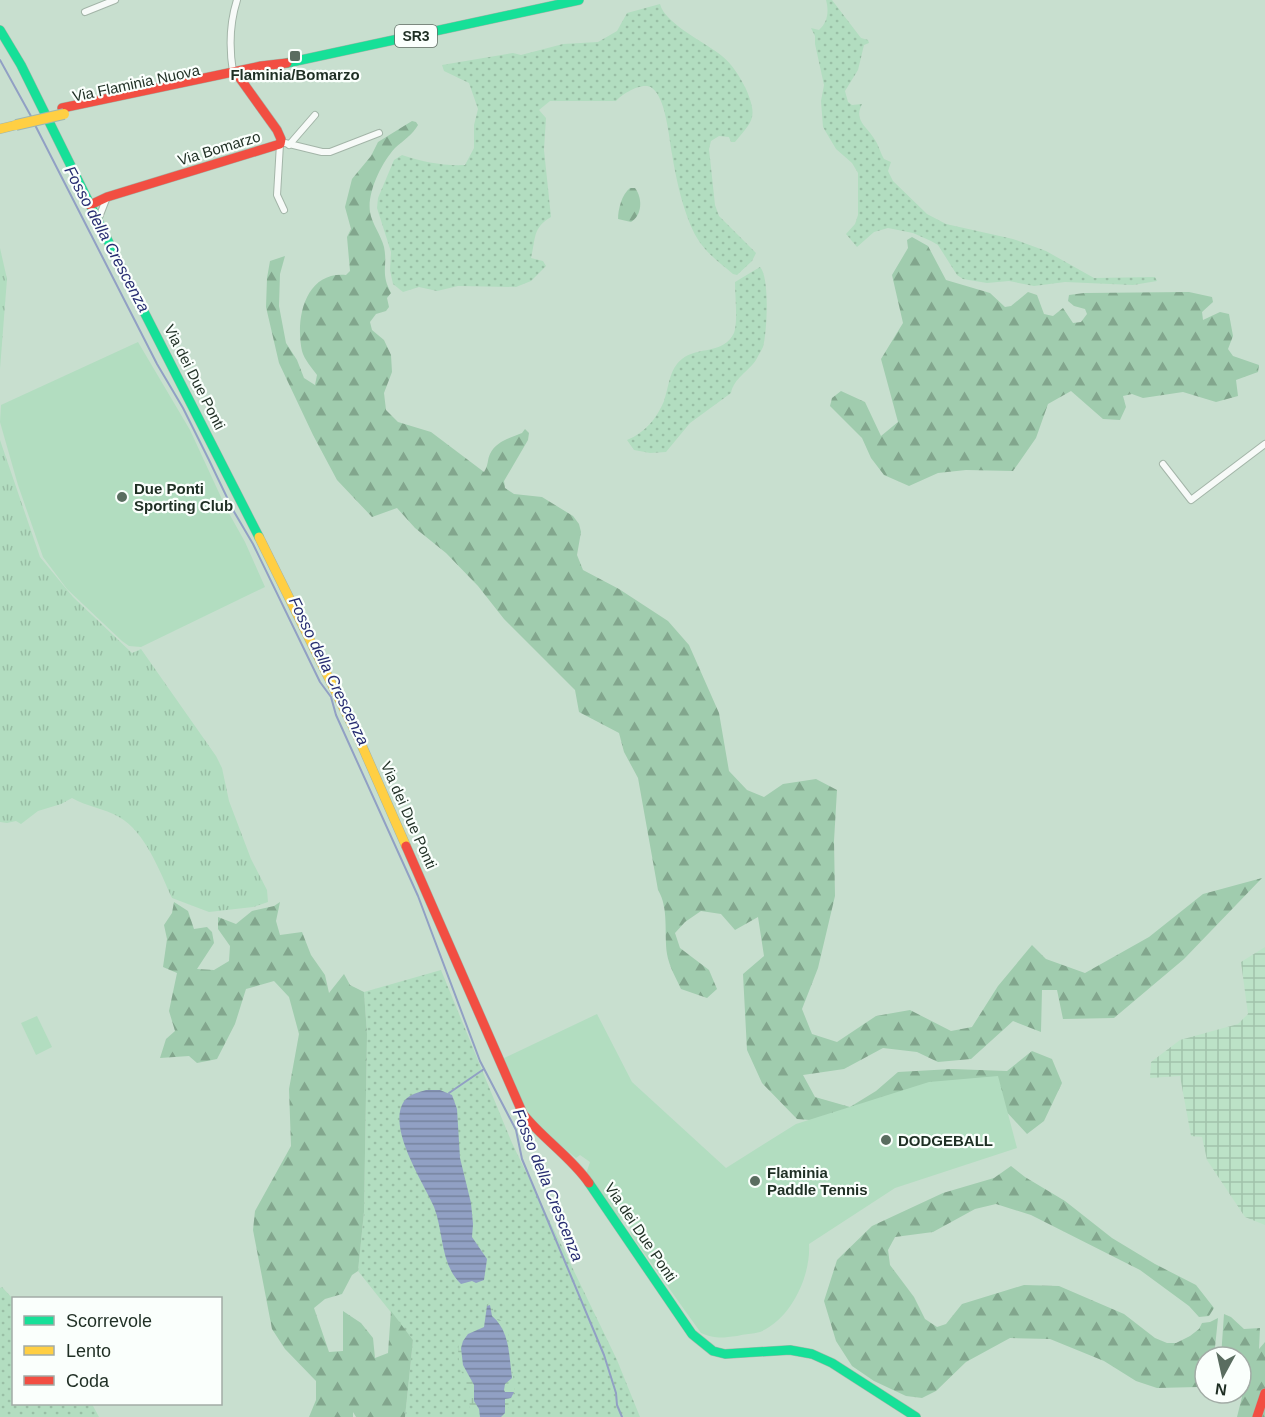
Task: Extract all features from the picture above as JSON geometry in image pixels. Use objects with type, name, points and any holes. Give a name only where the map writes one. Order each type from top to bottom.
[{"type":"street","points":[[85,12],[115,0]]},
{"type":"street","name":"Via Bomarzo","points":[[90,205],[107,197],[283,143],[277,130],[236,74],[229,45],[232,14],[230,0]]},
{"type":"street","name":"Via Bomarzo","points":[[232,14],[237,0]]},
{"type":"street","name":"Via Flaminia Nuova","points":[[0,129],[15,122],[63,111],[579,0]]},
{"type":"street","name":"Via dei Due Ponti","points":[[0,30],[21,65],[229,476],[363,748],[523,1114],[535,1129],[579,1168],[692,1334],[703,1344],[713,1351],[725,1354],[783,1350],[812,1354],[832,1363],[916,1417]]},
{"type":"street","points":[[284,210],[277,195],[283,143],[315,115]]},
{"type":"street","name":"Via Flaminia Nuova","points":[[0,122],[15,122]]},
{"type":"street","points":[[283,143],[330,152],[380,133]]},
{"type":"street","points":[[98,221],[107,197]]},
{"type":"street","points":[[1162,464],[1191,500],[1265,444]]},
{"type":"street","points":[[1257,1417],[1265,1393]]},
{"type":"shaded area","points":[[1265,947],[1265,1225],[1245,1217],[1207,1160],[1202,1137],[1191,1136],[1180,1076],[1150,1078],[1151,1062],[1180,1040],[1238,1024],[1248,1014],[1241,962]]},
{"type":"green space","points":[[826,0],[832,0],[861,38],[868,40],[869,43],[864,45],[858,70],[845,91],[848,102],[852,105],[862,104],[860,118],[875,139],[884,159],[891,162],[888,171],[893,181],[927,214],[946,224],[1013,239],[1046,251],[1094,278],[1155,277],[1157,281],[1133,285],[1065,282],[1034,286],[1009,281],[987,283],[963,279],[957,275],[938,245],[913,233],[888,228],[874,232],[857,247],[846,234],[855,224],[858,215],[858,173],[852,163],[836,149],[823,127],[821,101],[824,85],[815,36],[811,28],[819,30],[826,20]]},
{"type":"green space","points":[[660,4],[669,19],[677,26],[730,63],[750,99],[752,118],[741,135],[735,142],[731,142],[729,137],[719,136],[711,141],[709,149],[715,205],[719,216],[756,253],[752,261],[737,275],[733,274],[709,253],[697,238],[681,197],[661,100],[652,88],[643,86],[628,92],[616,101],[550,101],[539,110],[546,118],[544,150],[551,217],[538,230],[531,258],[543,261],[546,266],[531,281],[516,287],[458,286],[437,291],[419,287],[403,292],[393,284],[390,270],[391,252],[377,208],[378,198],[394,160],[402,155],[433,163],[465,165],[474,148],[474,125],[478,109],[469,83],[444,71],[442,65],[513,53],[521,55],[563,44],[598,42],[617,31],[627,13]]},
{"type":"green space","points":[[412,121],[418,125],[385,161],[376,178],[370,204],[371,216],[384,247],[385,275],[391,293],[387,298],[389,307],[386,311],[376,314],[370,322],[372,330],[384,340],[391,355],[392,372],[384,393],[386,410],[398,422],[431,432],[484,472],[490,454],[496,446],[522,433],[525,429],[529,433],[528,440],[504,481],[505,488],[514,494],[542,497],[573,516],[581,532],[577,555],[583,570],[619,589],[668,621],[689,645],[719,713],[729,771],[747,790],[764,797],[783,784],[816,779],[837,790],[834,841],[835,896],[818,968],[802,1009],[812,1034],[837,1042],[876,1016],[910,1010],[951,1031],[972,1027],[998,986],[1032,945],[1046,959],[1085,973],[1149,937],[1203,894],[1262,878],[1184,959],[1114,1018],[1063,1019],[1057,990],[1042,990],[1041,1032],[1013,1021],[971,1059],[938,1062],[917,1052],[883,1048],[844,1069],[803,1075],[815,1097],[850,1107],[876,1091],[898,1072],[952,1069],[1007,1071],[1032,1051],[1052,1059],[1062,1083],[1044,1121],[1027,1134],[990,1094],[876,1125],[797,1119],[762,1083],[747,1050],[743,974],[764,956],[758,917],[735,930],[721,914],[701,911],[685,922],[675,933],[680,948],[709,970],[717,989],[707,998],[681,989],[667,954],[664,905],[658,890],[638,778],[624,752],[619,733],[579,712],[575,690],[504,619],[478,586],[446,553],[415,528],[397,508],[372,517],[337,480],[279,363],[266,307],[270,261],[285,256],[280,274],[279,306],[286,343],[297,360],[304,378],[315,385],[317,375],[303,354],[300,338],[302,312],[306,300],[312,289],[321,281],[332,276],[346,275],[350,271],[347,237],[351,229],[345,207],[352,179],[371,156],[378,142]]},
{"type":"green space","points":[[630,188],[635,188],[638,192],[640,202],[639,211],[631,222],[618,219],[621,202]]},
{"type":"green space","points":[[912,237],[928,246],[946,280],[990,293],[1005,307],[1011,306],[1028,292],[1037,295],[1044,314],[1053,316],[1063,308],[1073,323],[1081,322],[1087,314],[1085,309],[1074,306],[1068,301],[1069,295],[1189,292],[1212,297],[1213,302],[1202,312],[1203,320],[1220,312],[1229,314],[1233,336],[1228,349],[1233,356],[1259,365],[1258,372],[1236,380],[1238,396],[1216,402],[1183,392],[1143,398],[1132,394],[1123,396],[1126,407],[1120,420],[1103,419],[1071,391],[1048,404],[1036,438],[1013,471],[966,470],[938,473],[909,486],[884,475],[871,458],[862,438],[830,406],[832,398],[841,391],[865,402],[881,436],[898,422],[881,359],[903,323],[892,275],[908,248],[907,240]]},
{"type":"green space","points":[[0,248],[7,279],[0,369]]},
{"type":"green space","points":[[760,267],[765,282],[766,330],[763,347],[756,360],[738,379],[731,393],[690,423],[666,452],[650,453],[634,450],[627,440],[645,429],[658,413],[674,368],[678,363],[688,355],[723,345],[734,333],[735,282]]},
{"type":"green space","name":"Due Ponti Sporting Club","points":[[138,342],[190,430],[265,587],[141,647],[129,646],[122,641],[67,589],[43,557],[18,485],[0,422],[1,405]]},
{"type":"green space","points":[[0,440],[40,557],[73,597],[132,653],[141,649],[216,756],[222,768],[229,801],[251,859],[267,890],[268,902],[253,907],[209,912],[172,898],[151,853],[128,823],[113,814],[72,798],[38,811],[21,824],[16,821],[0,822]]},
{"type":"green space","points":[[174,902],[188,911],[194,929],[207,927],[212,932],[214,943],[197,969],[214,970],[229,961],[230,946],[218,929],[218,917],[236,924],[252,911],[274,906],[280,902],[276,921],[280,935],[302,932],[311,955],[325,975],[329,993],[344,974],[350,985],[364,992],[367,1034],[364,1212],[358,1271],[352,1275],[342,1294],[325,1299],[314,1308],[329,1352],[343,1351],[343,1311],[361,1323],[373,1338],[375,1358],[388,1353],[391,1311],[413,1340],[405,1417],[356,1417],[353,1412],[353,1417],[309,1417],[316,1400],[316,1381],[285,1349],[272,1329],[253,1230],[255,1211],[291,1146],[289,1089],[299,1034],[289,997],[274,981],[246,989],[235,1024],[217,1059],[197,1063],[189,1056],[160,1058],[166,1039],[175,1031],[169,1011],[177,973],[163,967],[167,939],[164,925],[172,913]]},
{"type":"green space","points":[[441,970],[512,1143],[617,1360],[640,1417],[405,1417],[413,1340],[358,1271],[364,1212],[367,1034],[364,992]]},
{"type":"green space","name":"Flaminia Paddle Tennis","points":[[597,1014],[632,1082],[726,1168],[796,1124],[929,1082],[998,1076],[1017,1148],[895,1188],[809,1244],[807,1269],[797,1295],[790,1307],[771,1326],[760,1332],[737,1336],[719,1338],[706,1335],[701,1333],[631,1235],[630,1225],[625,1220],[618,1221],[586,1174],[590,1162],[580,1155],[576,1158],[536,1124],[526,1111],[502,1059]]},
{"type":"green space","points":[[37,1016],[52,1047],[36,1055],[21,1023]]},
{"type":"green space","points":[[1011,1166],[1065,1201],[1112,1238],[1196,1285],[1214,1308],[1209,1316],[1199,1317],[1189,1306],[1140,1270],[1031,1215],[996,1204],[975,1209],[933,1232],[895,1237],[888,1250],[890,1265],[914,1297],[925,1319],[937,1327],[946,1324],[962,1304],[1024,1285],[1059,1286],[1124,1314],[1155,1338],[1167,1343],[1176,1343],[1190,1336],[1199,1329],[1202,1323],[1218,1318],[1215,1345],[1193,1345],[1193,1387],[1157,1388],[1136,1381],[1104,1361],[1050,1339],[1010,1338],[966,1362],[936,1391],[922,1398],[906,1396],[874,1381],[852,1366],[836,1341],[824,1301],[837,1260],[872,1226],[943,1193],[994,1178]]},
{"type":"green space","points":[[2,1287],[12,1298],[12,1405],[93,1405],[99,1417],[0,1417],[0,1288]]},
{"type":"green space","points":[[491,1302],[495,1316],[504,1323],[508,1331],[515,1394],[504,1417],[501,1417],[505,1413],[505,1399],[508,1398],[504,1390],[509,1380],[510,1351],[499,1321],[492,1316],[487,1306],[484,1327],[468,1334],[466,1372],[474,1385],[480,1417],[472,1417],[468,1392],[460,1368],[459,1345],[465,1331],[482,1319],[486,1305]]},
{"type":"green space","points":[[1224,1314],[1244,1329],[1260,1328],[1259,1349],[1265,1342],[1265,1417],[1237,1417],[1240,1405],[1253,1405],[1253,1345],[1222,1345]]},
{"type":"water","points":[[426,1090],[440,1090],[452,1095],[457,1109],[460,1158],[471,1203],[472,1237],[487,1259],[484,1280],[476,1283],[472,1281],[461,1284],[449,1267],[434,1207],[403,1139],[400,1111],[405,1100]]},
{"type":"water","points":[[490,1305],[492,1316],[505,1336],[509,1353],[512,1378],[505,1384],[504,1390],[514,1392],[511,1398],[505,1399],[505,1413],[501,1417],[480,1417],[479,1409],[474,1401],[474,1385],[463,1365],[461,1348],[468,1334],[484,1327],[487,1306]]},
{"type":"waterway","name":"Fosso della Crescenza","points":[[0,60],[32,118]]},
{"type":"waterway","name":"Fosso della Crescenza","points":[[34,123],[157,364],[183,408],[233,510],[253,544],[320,682],[331,697],[336,715],[418,896],[480,1061],[516,1130],[522,1159],[604,1355],[622,1417]]},
{"type":"waterway","points":[[449,1093],[484,1069]]},
{"type":"traffic: fast","points":[[287,63],[579,0]]},
{"type":"traffic: fast","points":[[0,30],[21,65],[259,537]]},
{"type":"traffic: fast","points":[[589,1183],[692,1334],[713,1351],[725,1354],[790,1350],[812,1354],[832,1363],[916,1417]]},
{"type":"traffic: slow","points":[[16,125],[64,114]]},
{"type":"traffic: slow","points":[[0,129],[16,125]]},
{"type":"traffic: slow","points":[[259,537],[359,739],[406,846]]},
{"type":"traffic: jam","points":[[62,108],[261,66],[287,63]]},
{"type":"traffic: jam","points":[[90,205],[107,197],[280,144],[281,139],[277,130],[239,77]]},
{"type":"traffic: jam","points":[[406,846],[523,1114],[589,1183]]},
{"type":"traffic: jam","points":[[1257,1417],[1265,1393]]},
{"type":"place","name":"Flaminia/Bomarzo","points":[[295,56]]},
{"type":"place","name":"Due Ponti Sporting Club","points":[[122,497]]},
{"type":"place","name":"DODGEBALL","points":[[886,1140]]},
{"type":"place","name":"Flaminia Paddle Tennis","points":[[755,1181]]}]
